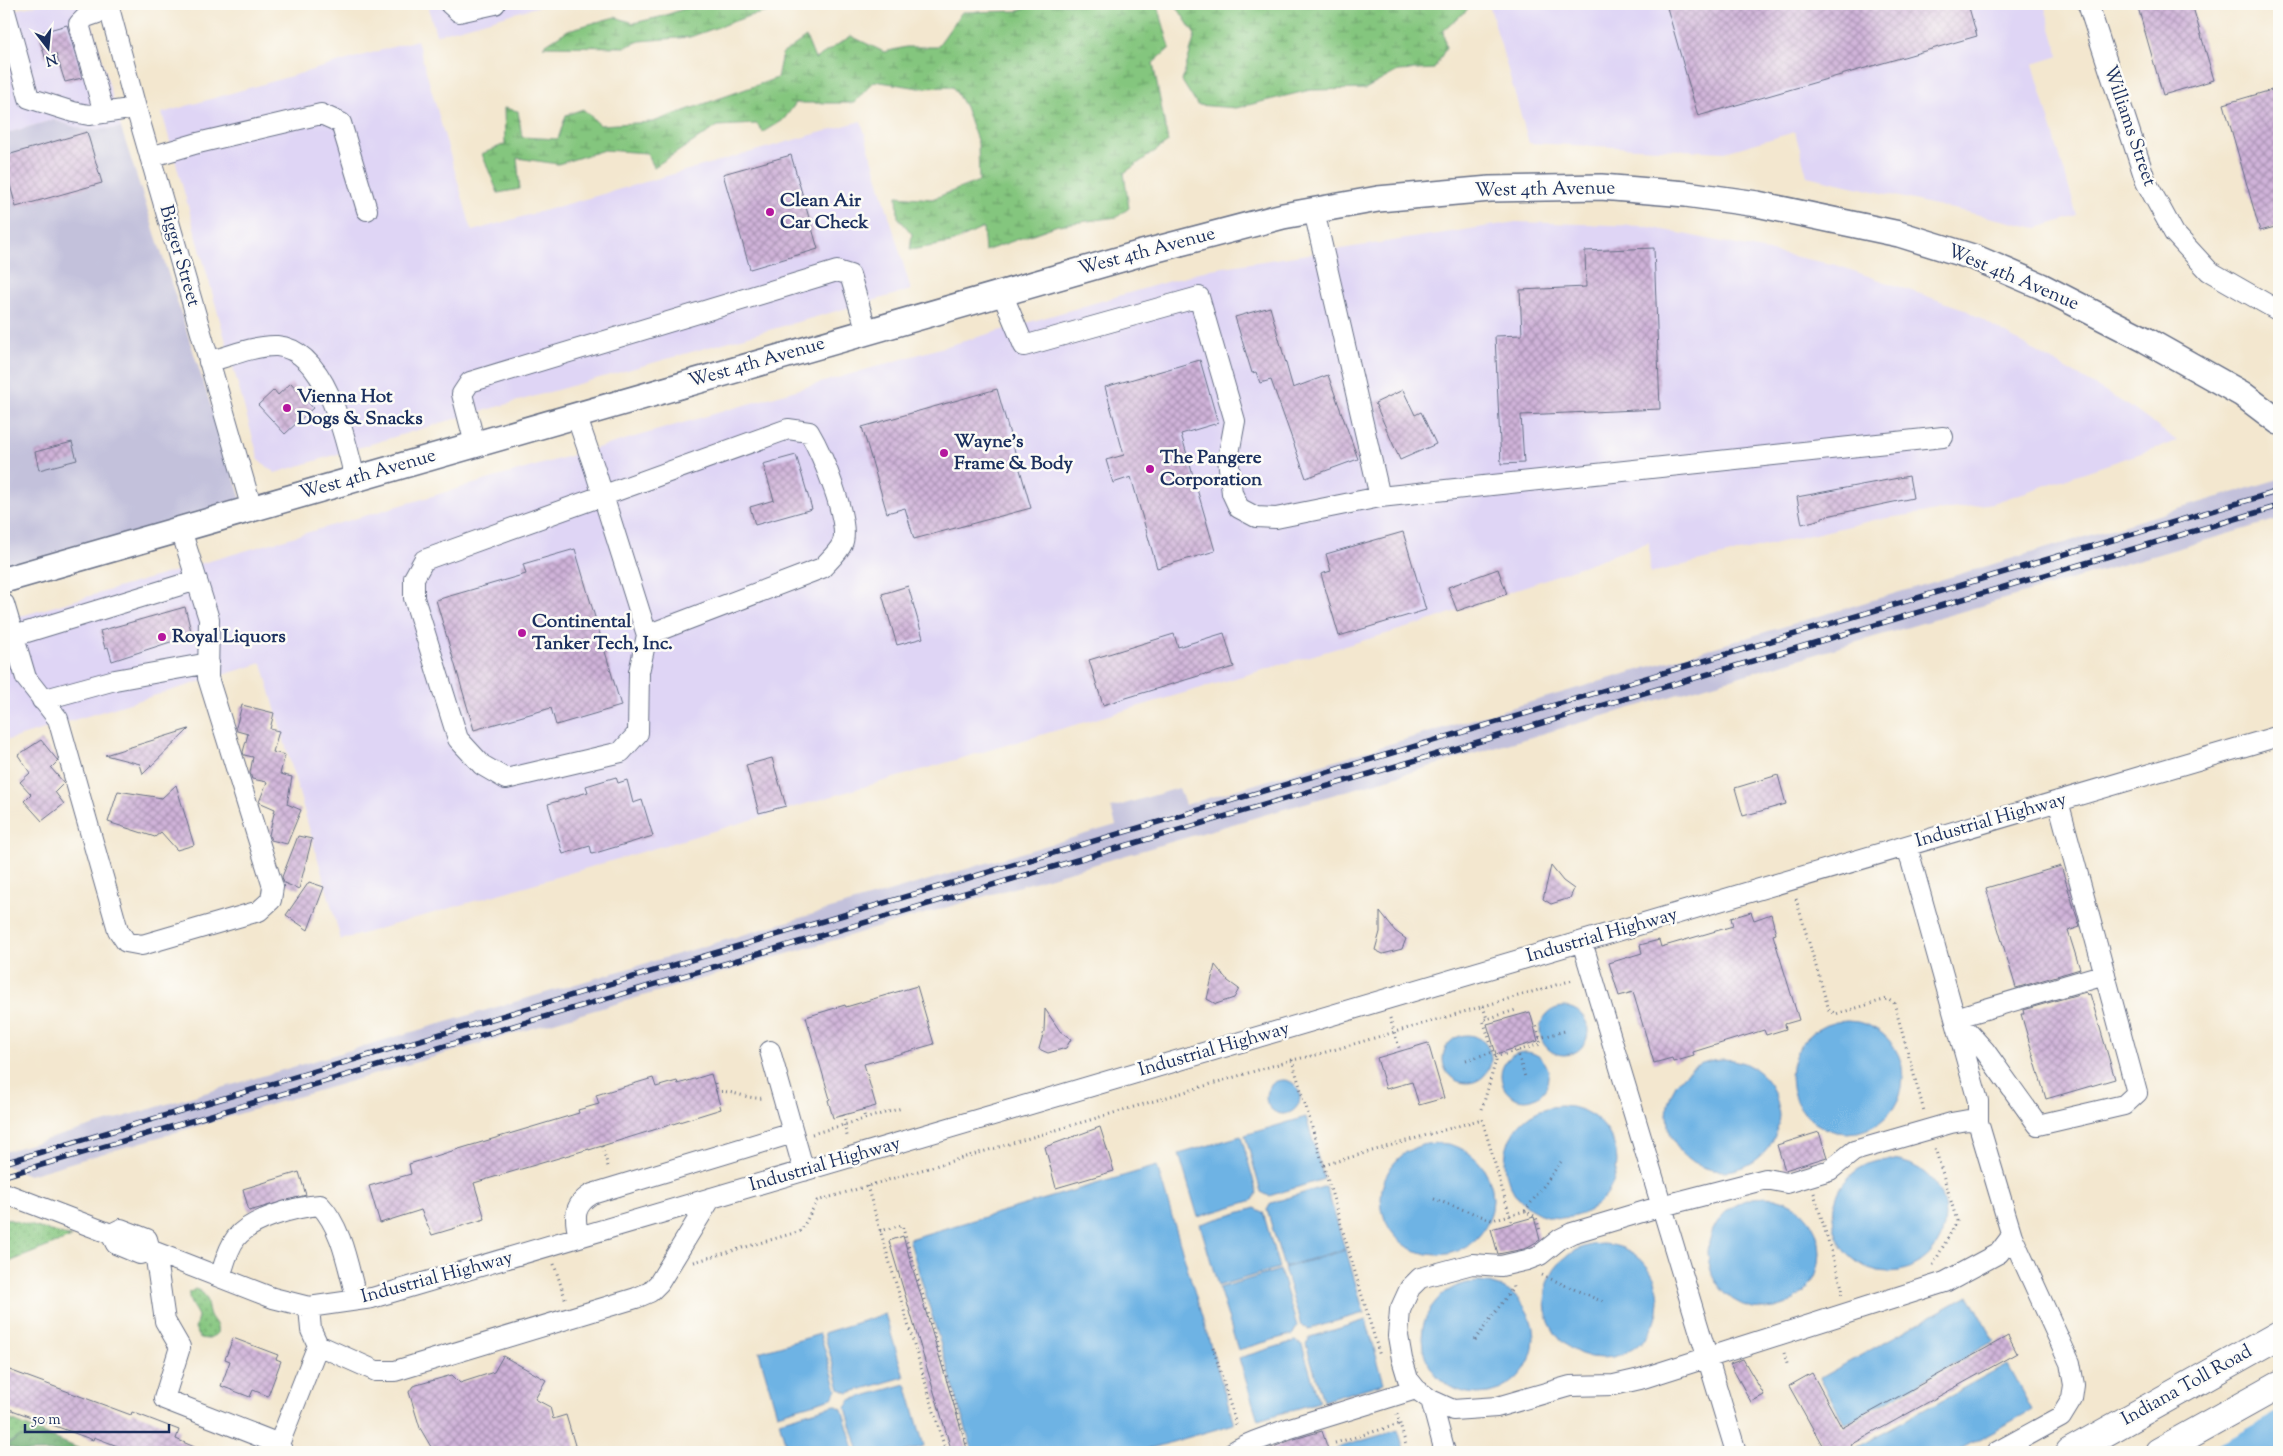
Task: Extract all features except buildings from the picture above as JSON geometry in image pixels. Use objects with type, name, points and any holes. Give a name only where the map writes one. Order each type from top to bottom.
[{"type":"highway","name":"Indiana Toll Road","points":[[2070,1452],[2279,1335]]},
{"type":"highway","points":[[2159,1452],[2279,1385]]},
{"type":"main road","name":"West 4th Avenue","points":[[4,580],[1161,248],[1283,216],[1314,210],[1378,200],[1490,189],[1601,187],[1686,194],[1757,204],[1900,234],[1976,258],[2050,290],[2146,340],[2242,394],[2279,422]]},
{"type":"street","points":[[450,4],[460,12],[495,4]]},
{"type":"street","name":"Williams Street","points":[[2088,4],[2146,182],[2174,233],[2209,271],[2279,312]]},
{"type":"street","points":[[104,113],[79,24],[86,17],[108,6]]},
{"type":"street","name":"Bigger Street","points":[[108,6],[252,509]]},
{"type":"street","points":[[4,8],[29,98],[89,115],[136,108]]},
{"type":"street","points":[[150,157],[198,143],[321,114],[340,123],[367,210]]},
{"type":"street","points":[[1314,210],[1380,497]]},
{"type":"street","points":[[475,444],[462,394],[470,382],[837,272],[850,275],[867,332]]},
{"type":"street","points":[[1002,293],[1024,346],[1199,297],[1235,421],[1228,459],[1232,493],[1239,508],[1256,517],[1276,518],[1380,497],[1943,437]]},
{"type":"street","points":[[209,362],[246,351],[277,346],[295,352],[311,366],[336,410],[355,479]]},
{"type":"street","points":[[576,415],[603,495],[647,635],[639,672],[638,733],[621,752],[506,779],[482,765],[458,739],[414,598],[414,578],[424,560],[603,495],[788,429],[809,432],[821,451],[845,524],[843,544],[822,568],[647,635]]},
{"type":"street","points":[[4,604],[26,678],[58,719],[118,930],[126,942],[142,945],[259,910],[271,900],[273,887],[208,678],[209,619],[181,530]]},
{"type":"street","points":[[14,636],[197,580]]},
{"type":"street","points":[[42,700],[115,680],[209,663]]},
{"type":"street","name":"Industrial Highway","points":[[4,1194],[111,1234],[116,1244],[138,1253],[152,1251],[273,1298],[309,1307],[372,1298],[2279,736]]},
{"type":"street","points":[[1955,1018],[1985,1051],[2038,1125],[2124,1105],[2137,1094],[2058,801]]},
{"type":"street","points":[[1907,846],[1978,1101],[1978,1122],[1982,1128],[2012,1236],[2070,1362],[2074,1385],[2072,1399],[2061,1417],[1997,1452]]},
{"type":"street","points":[[1582,942],[1736,1452]]},
{"type":"street","points":[[1955,1018],[2105,974]]},
{"type":"street","points":[[770,1051],[804,1171]]},
{"type":"street","points":[[1978,1122],[1968,1120],[1854,1151],[1834,1168],[1788,1183],[1766,1179],[1662,1206],[1572,1233],[1560,1239],[1546,1251],[1527,1260],[1501,1266],[1472,1264],[1420,1278],[1410,1288],[1400,1310],[1398,1336],[1402,1359],[1408,1379],[1424,1395],[1453,1410],[1497,1407],[1570,1386],[1614,1384],[1640,1379],[1945,1282],[1998,1253],[2012,1236]]},
{"type":"street","points":[[579,1237],[574,1218],[575,1211],[583,1200],[592,1194],[794,1136]]},
{"type":"street","points":[[309,1307],[311,1330],[318,1345],[370,1368],[389,1372],[643,1296],[655,1288],[711,1198]]},
{"type":"street","points":[[220,1277],[234,1240],[247,1226],[276,1215],[320,1205],[329,1214],[338,1232],[357,1300]]},
{"type":"street","points":[[152,1251],[165,1321],[180,1347],[164,1399],[281,1448],[318,1345]]},
{"type":"street","points":[[1233,1452],[1242,1446],[1267,1439],[1286,1429],[1392,1397],[1424,1395]]},
{"type":"street","points":[[1424,1395],[1445,1452]]},
{"type":"path","points":[[1786,900],[1796,897],[1829,1010],[1836,1014],[1887,999],[1894,1003],[1957,1221],[1932,1268]]},
{"type":"path","points":[[667,1270],[801,1231],[817,1201],[1292,1060],[1582,977],[1591,971]]},
{"type":"path","points":[[1385,1000],[1400,1051]]},
{"type":"path","points":[[1483,1006],[1487,1019]]},
{"type":"path","points":[[1482,1109],[1495,1057],[1483,1020],[1516,1010]]},
{"type":"path","points":[[1495,1057],[1541,1044],[1536,1024]]},
{"type":"path","points":[[1540,1038],[1565,1031]]},
{"type":"path","points":[[1466,1060],[1492,1052]]},
{"type":"path","points":[[1518,1052],[1525,1076]]},
{"type":"path","points":[[1292,1060],[1381,1360]]},
{"type":"path","points":[[714,1083],[717,1092],[727,1092],[750,1098],[782,1094]]},
{"type":"path","points":[[794,1136],[902,1108]]},
{"type":"path","points":[[863,1110],[865,1119]]},
{"type":"path","points":[[843,1116],[846,1124]]},
{"type":"path","points":[[1324,1165],[1482,1119],[1512,1223]]},
{"type":"path","points":[[1434,1198],[1490,1219],[1510,1215],[1526,1210],[1561,1162]]},
{"type":"path","points":[[1810,1176],[1843,1291],[1840,1296]]},
{"type":"path","points":[[866,1186],[946,1452]]},
{"type":"path","points":[[1526,1210],[1536,1217],[1546,1251]]},
{"type":"path","points":[[880,1231],[902,1225],[969,1452]]},
{"type":"path","points":[[549,1246],[571,1318]]},
{"type":"path","points":[[1549,1280],[1603,1302]]},
{"type":"path","points":[[1476,1340],[1510,1292]]},
{"type":"path","points":[[1778,1336],[1788,1367]]},
{"type":"path","points":[[1213,1347],[1236,1426]]},
{"type":"path","points":[[1392,1397],[1408,1452]]},
{"type":"path","points":[[1335,1444],[1400,1424]]},
{"type":"shaded area","points":[[42,4],[80,4],[88,9],[121,128],[85,130],[53,120],[4,134],[4,12]]},
{"type":"shaded area","points":[[427,4],[547,4],[436,35]]},
{"type":"shaded area","points":[[1489,4],[2044,4],[2059,56],[2033,64],[2077,216],[2037,228],[1807,176],[1795,132],[1725,152],[1529,143]]},
{"type":"shaded area","points":[[417,40],[472,231],[861,121],[911,290],[444,422],[275,473],[259,460],[162,113]]},
{"type":"shaded area","points":[[53,120],[85,130],[121,128],[243,505],[4,575],[4,134]]},
{"type":"shaded area","points":[[1516,222],[1644,226],[1836,265],[1964,309],[2129,406],[2177,441],[1993,503],[1874,520],[1650,573],[1649,542],[1423,623],[341,940],[262,663],[8,740],[4,725],[4,621],[1211,269]]},
{"type":"shaded area","points":[[2279,479],[2279,519],[29,1175],[4,1165],[4,1152],[1116,825],[1111,808],[1179,788],[1185,805]]},
{"type":"green space","points":[[698,4],[821,4],[806,10],[781,9],[749,16],[690,37],[640,41],[625,47],[543,46],[568,30],[615,17],[634,23],[660,17]]},
{"type":"green space","points":[[1039,4],[1175,4],[1158,6],[1170,48],[1153,63],[1168,142],[1124,173],[1129,208],[1117,217],[1058,225],[985,251],[983,228],[951,243],[910,250],[912,234],[898,217],[897,196],[932,199],[979,181],[978,143],[965,107],[953,87],[919,88],[874,81],[854,103],[796,103],[784,119],[763,132],[757,124],[718,126],[654,167],[647,153],[604,150],[558,164],[517,158],[520,189],[498,193],[482,154],[505,144],[504,108],[518,111],[522,137],[558,139],[566,115],[583,109],[600,125],[653,122],[777,78],[782,54],[806,37],[815,59],[851,36],[884,52],[906,47],[937,47],[962,12],[1018,11]]},
{"type":"green space","points":[[1175,4],[1461,4],[1468,9],[1443,31],[1446,48],[1434,69],[1398,71],[1365,89],[1310,90],[1236,108],[1197,105],[1182,81],[1195,35]]},
{"type":"green space","points":[[4,1218],[72,1237],[4,1264]]},
{"type":"green space","points":[[195,1289],[204,1295],[210,1315],[217,1327],[217,1334],[207,1339],[200,1338],[195,1328],[198,1316],[190,1302],[189,1293]]},
{"type":"green space","points":[[4,1417],[47,1435],[20,1437],[4,1445]]},
{"type":"green space","points":[[47,1435],[87,1452],[23,1452],[6,1446],[20,1437]]},
{"type":"water","points":[[1564,1007],[1573,1009],[1581,1014],[1586,1022],[1588,1031],[1586,1040],[1581,1048],[1573,1053],[1564,1055],[1555,1053],[1547,1048],[1542,1040],[1540,1031],[1542,1022],[1547,1014],[1555,1009]]},
{"type":"water","points":[[1847,1021],[1869,1025],[1887,1037],[1899,1055],[1903,1077],[1899,1099],[1887,1117],[1869,1129],[1847,1133],[1825,1129],[1807,1117],[1795,1099],[1791,1077],[1795,1055],[1807,1037],[1825,1025]]},
{"type":"water","points":[[1467,1035],[1476,1037],[1484,1042],[1489,1050],[1491,1059],[1489,1068],[1484,1076],[1476,1081],[1467,1083],[1458,1081],[1450,1076],[1445,1068],[1443,1059],[1445,1050],[1450,1042],[1458,1037]]},
{"type":"water","points":[[1525,1052],[1534,1054],[1542,1059],[1547,1067],[1549,1076],[1547,1085],[1542,1093],[1534,1098],[1525,1100],[1516,1098],[1508,1093],[1503,1085],[1501,1076],[1503,1067],[1508,1059],[1516,1054]]},
{"type":"water","points":[[1723,1059],[1745,1063],[1763,1075],[1775,1093],[1779,1115],[1775,1137],[1763,1155],[1745,1167],[1723,1171],[1701,1167],[1683,1155],[1671,1137],[1667,1115],[1671,1093],[1683,1075],[1701,1063]]},
{"type":"water","points":[[1283,1080],[1290,1081],[1295,1085],[1299,1090],[1299,1104],[1295,1109],[1290,1113],[1283,1114],[1276,1113],[1271,1109],[1267,1104],[1266,1097],[1267,1090],[1271,1085],[1276,1081]]},
{"type":"water","points":[[1561,1106],[1583,1110],[1601,1122],[1613,1140],[1617,1162],[1613,1184],[1601,1202],[1583,1214],[1561,1218],[1539,1214],[1521,1202],[1509,1184],[1505,1162],[1509,1140],[1521,1122],[1539,1110]]},
{"type":"water","points":[[1306,1117],[1324,1179],[1269,1196],[1261,1192],[1245,1135]]},
{"type":"water","points":[[1241,1136],[1257,1193],[1253,1200],[1198,1217],[1179,1154]]},
{"type":"water","points":[[1437,1143],[1459,1147],[1477,1159],[1489,1177],[1493,1199],[1489,1221],[1477,1239],[1459,1251],[1437,1255],[1415,1251],[1397,1239],[1385,1221],[1381,1199],[1385,1177],[1397,1159],[1415,1147]]},
{"type":"water","points":[[1889,1160],[1911,1164],[1929,1176],[1941,1194],[1945,1216],[1941,1238],[1929,1256],[1911,1268],[1889,1272],[1867,1268],[1849,1256],[1837,1238],[1833,1216],[1837,1194],[1849,1176],[1867,1164]]},
{"type":"water","points":[[1157,1166],[1234,1424],[1138,1452],[973,1452],[909,1239]]},
{"type":"water","points":[[1326,1186],[1345,1249],[1284,1267],[1267,1210],[1271,1203]]},
{"type":"water","points":[[1764,1197],[1786,1201],[1804,1213],[1816,1231],[1820,1253],[1816,1275],[1804,1293],[1786,1305],[1764,1309],[1742,1305],[1724,1293],[1712,1275],[1708,1253],[1712,1231],[1724,1213],[1742,1201]]},
{"type":"water","points":[[1255,1208],[1263,1212],[1279,1268],[1218,1286],[1200,1224]]},
{"type":"water","points":[[1602,1244],[1624,1249],[1642,1261],[1654,1279],[1659,1301],[1654,1323],[1642,1341],[1624,1353],[1602,1358],[1580,1353],[1562,1341],[1550,1323],[1545,1301],[1550,1279],[1562,1261],[1580,1249]]},
{"type":"water","points":[[1346,1250],[1364,1313],[1309,1329],[1301,1325],[1284,1268]]},
{"type":"water","points":[[1280,1270],[1297,1326],[1293,1334],[1238,1350],[1219,1288]]},
{"type":"water","points":[[1478,1282],[1500,1286],[1518,1298],[1530,1316],[1534,1338],[1530,1360],[1518,1378],[1500,1390],[1478,1394],[1456,1390],[1438,1378],[1426,1360],[1422,1338],[1426,1316],[1438,1298],[1456,1286]]},
{"type":"water","points":[[1969,1295],[1994,1341],[1845,1424],[1820,1378]]},
{"type":"water","points":[[885,1314],[904,1377],[848,1393],[840,1389],[824,1333]]},
{"type":"water","points":[[1366,1320],[1384,1383],[1323,1401],[1306,1344],[1311,1337]]},
{"type":"water","points":[[820,1334],[837,1390],[832,1398],[777,1414],[759,1352]]},
{"type":"water","points":[[1295,1341],[1302,1345],[1319,1402],[1258,1420],[1239,1358]]},
{"type":"water","points":[[2007,1364],[2032,1410],[1955,1452],[1861,1452],[1858,1446]]},
{"type":"water","points":[[906,1384],[924,1446],[904,1452],[859,1452],[846,1408],[850,1400]]},
{"type":"water","points":[[835,1405],[842,1409],[855,1452],[788,1452],[779,1421]]},
{"type":"water","points":[[2279,1405],[2279,1452],[2191,1452]]},
{"type":"water","points":[[1398,1430],[1405,1452],[1338,1452],[1337,1448]]},
{"type":"pier","points":[[2279,1403],[2279,1411],[2206,1452],[2188,1452]]},
{"type":"railway","points":[[4,1163],[2279,491]]},
{"type":"railway","points":[[4,1176],[2279,506]]},
{"type":"place","name":"Clean Air Car Check","points":[[770,212]]},
{"type":"place","name":"Vienna Hot Dogs & Snacks","points":[[287,408]]},
{"type":"place","name":"Wayne’s Frame & Body","points":[[944,453]]},
{"type":"place","name":"The Pangere Corporation","points":[[1150,469]]},
{"type":"place","name":"Continental Tanker Tech, Inc.","points":[[522,633]]},
{"type":"place","name":"Royal Liquors","points":[[162,637]]}]
